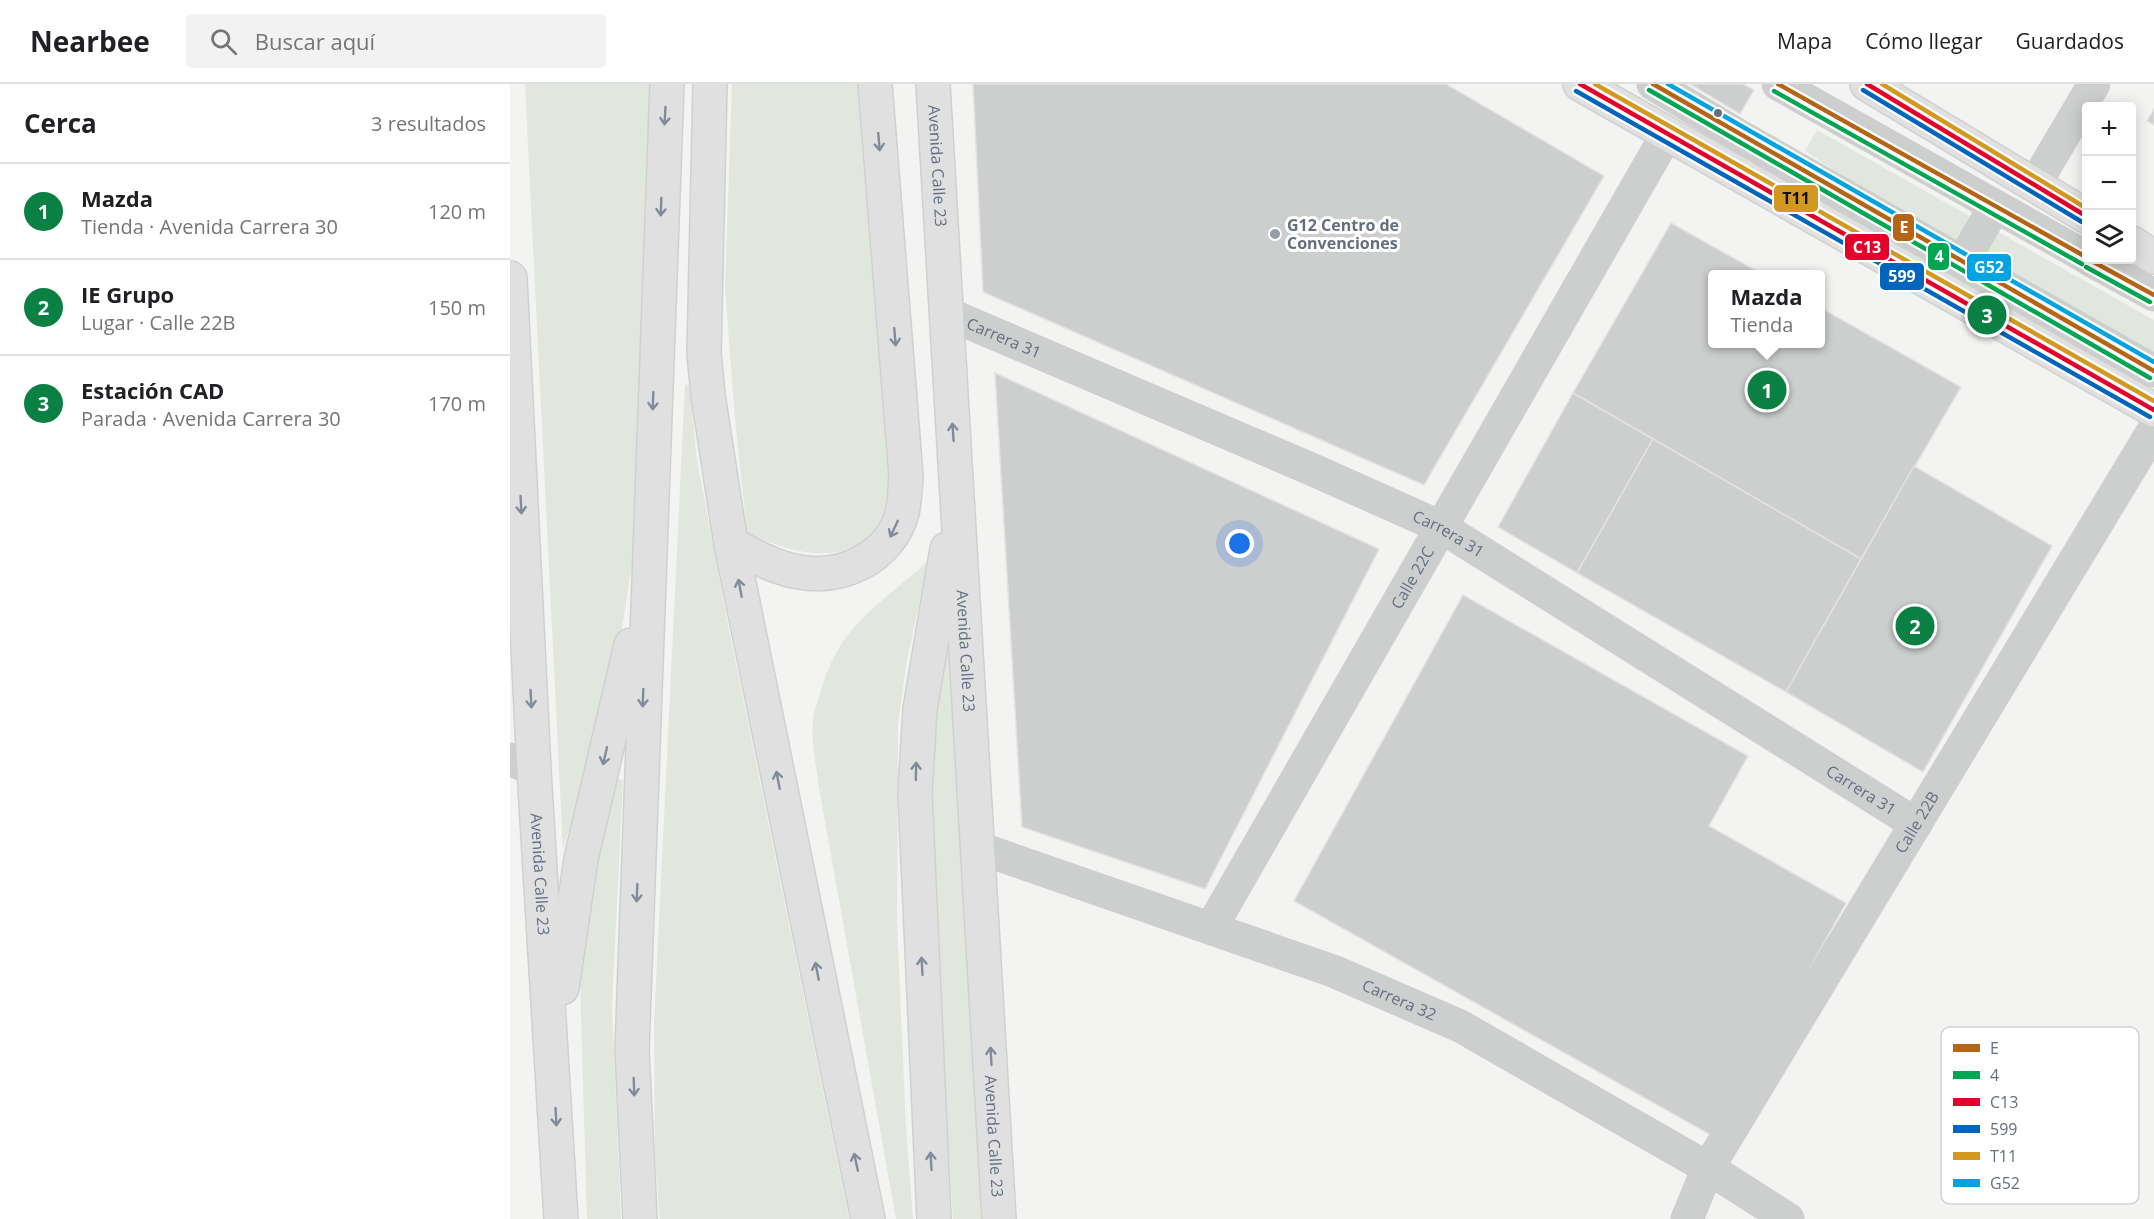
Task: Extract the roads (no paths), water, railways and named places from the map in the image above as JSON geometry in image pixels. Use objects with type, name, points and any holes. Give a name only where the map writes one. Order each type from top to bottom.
[{"type":"highway","points":[[640,1219],[632,1050],[647,576],[667,84]]},
{"type":"highway","points":[[710,84],[707,143],[705,352],[709,405],[731,544],[868,1219]]},
{"type":"highway","points":[[731,544],[764,561],[799,572],[823,573],[849,569],[873,557],[891,538],[902,513],[906,476],[875,84]]},
{"type":"highway","name":"Avenida Calle 23","points":[[933,84],[999,1219]]},
{"type":"highway","points":[[1580,84],[2154,410]]},
{"type":"highway","points":[[1867,84],[2082,213]]},
{"type":"highway","points":[[2136,246],[2154,257]]},
{"type":"highway","name":"Avenida Calle 23","points":[[510,278],[522,765],[553,1058],[561,1219]]},
{"type":"highway","points":[[934,1219],[917,860],[916,742],[957,490]]},
{"type":"highway","points":[[553,1058],[580,858],[647,576]]},
{"type":"street","points":[[1653,84],[2154,371]]},
{"type":"street","points":[[1778,84],[2082,255]]},
{"type":"street","points":[[2035,184],[2094,84]]},
{"type":"street","name":"Calle 22C","points":[[1211,928],[1667,134]]},
{"type":"street","points":[[1962,263],[1995,206]]},
{"type":"street","points":[[2099,264],[2154,295]]},
{"type":"street","name":"Carrera 31","points":[[946,313],[1300,464],[1441,527],[1916,824]]},
{"type":"street","name":"Calle 22B","points":[[1687,1219],[1708,1168],[2154,429]]},
{"type":"street","name":"Carrera 32","points":[[979,848],[1332,971],[1460,1026],[1708,1168],[1788,1219]]},
{"type":"place","name":"G12 Centro de Convenciones","points":[[1275,234]]},
{"type":"place","name":"Estación CAD","points":[[1987,315]]},
{"type":"place","name":"Mazda","points":[[1767,390]]},
{"type":"place","name":"IE Grupo","points":[[1915,626]]}]
